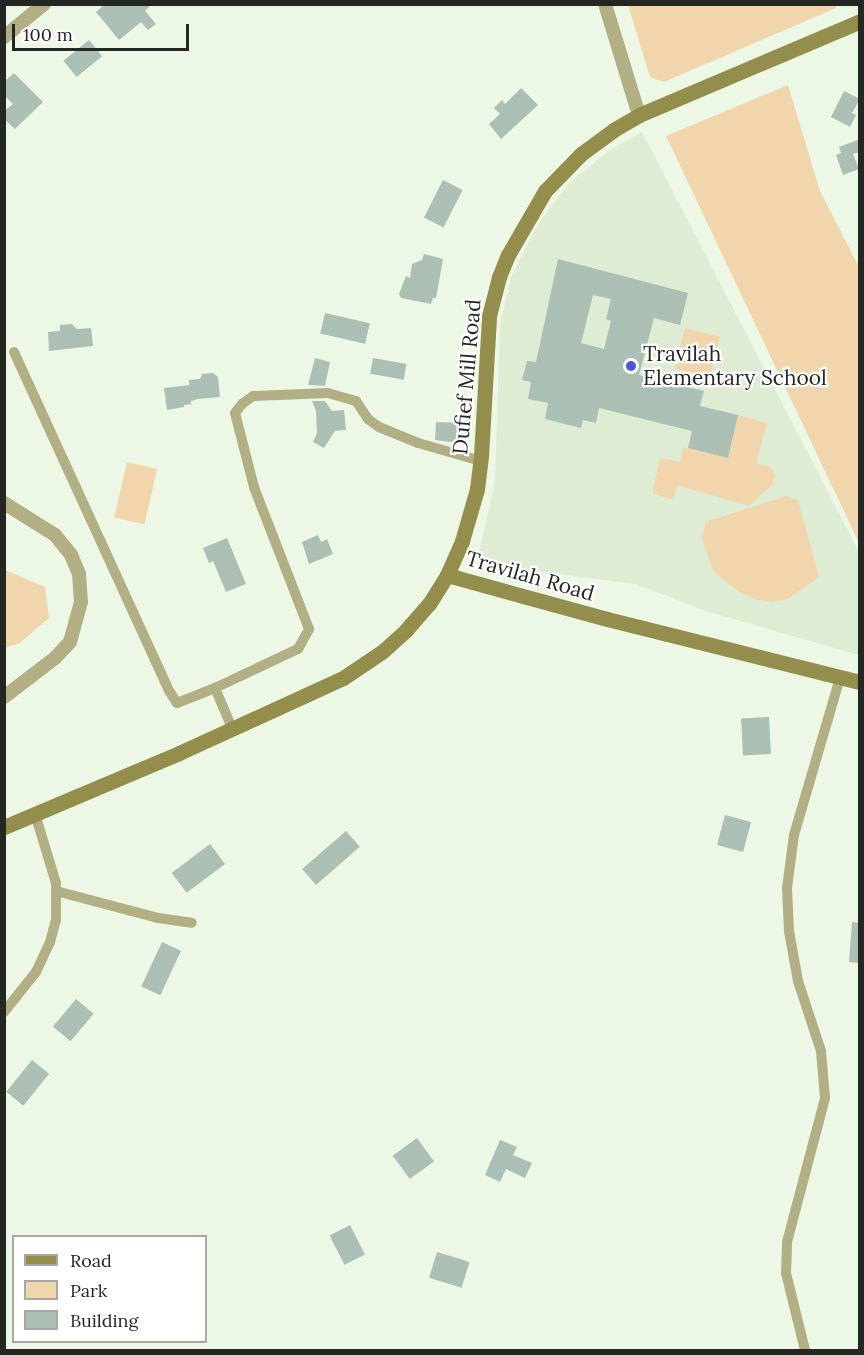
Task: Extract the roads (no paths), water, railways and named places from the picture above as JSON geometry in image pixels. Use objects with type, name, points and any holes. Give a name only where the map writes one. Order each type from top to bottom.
[{"type":"main road","name":"Dufief Mill Road","points":[[447,575],[462,541],[477,489],[481,461],[489,316],[499,277],[508,255],[545,191],[581,154],[615,129],[639,116],[860,21]]},
{"type":"main road","name":"Travilah Road","points":[[4,827],[232,729],[343,678],[383,651],[421,612],[447,575],[617,622],[860,682]]},
{"type":"street","points":[[4,37],[44,4]]},
{"type":"street","points":[[605,4],[639,116]]},
{"type":"street","points":[[14,352],[177,703],[298,649],[309,629],[254,487],[235,413],[242,404],[254,396],[328,393],[356,401],[368,419],[379,427],[418,443],[481,461]]},
{"type":"street","points":[[4,502],[55,535],[71,555],[79,574],[81,603],[70,642],[55,658],[4,697]]},
{"type":"street","points":[[805,1350],[786,1273],[787,1242],[825,1098],[821,1051],[798,981],[789,932],[787,888],[794,835],[840,678]]},
{"type":"street","points":[[215,688],[232,729]]},
{"type":"street","points":[[4,1012],[36,972],[51,942],[56,920],[56,891],[51,857],[35,814]]},
{"type":"street","points":[[56,891],[158,918],[192,923]]},
{"type":"place","name":"Travilah Elementary School","points":[[631,366]]}]
